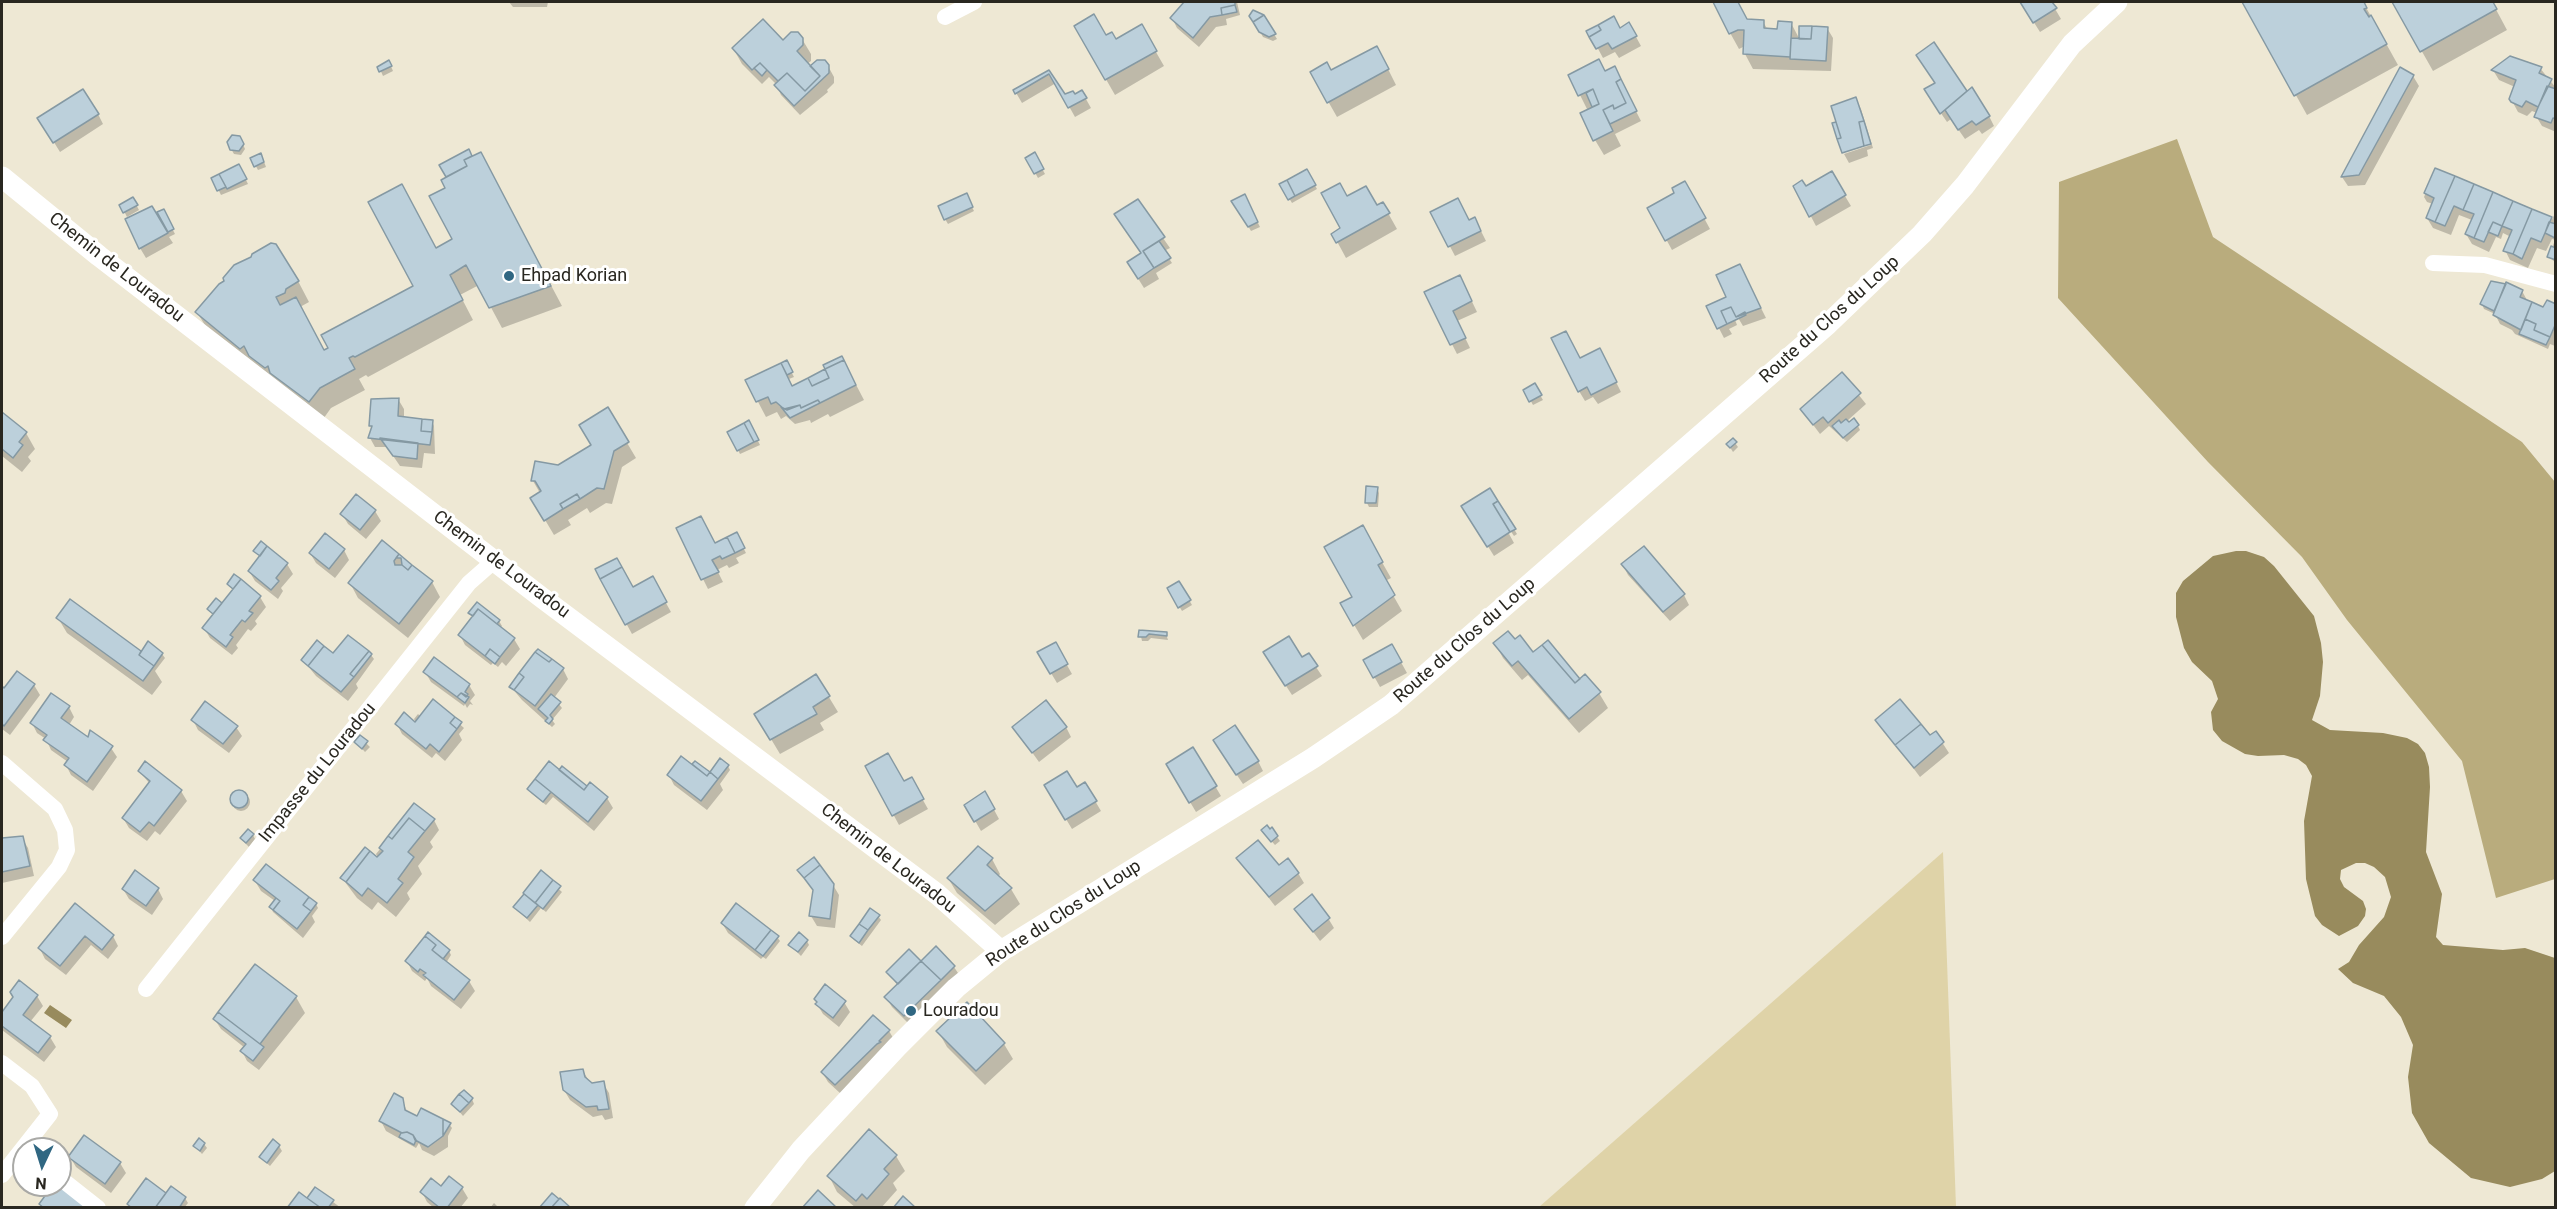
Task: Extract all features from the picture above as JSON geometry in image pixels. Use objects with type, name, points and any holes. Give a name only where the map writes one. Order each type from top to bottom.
[{"type":"street","points":[[945,17],[974,2]]},
{"type":"street","name":"Route du Clos du Loup","points":[[754,1208],[801,1150],[904,1040],[956,988],[1000,951],[1313,758],[1400,697],[1653,479],[1878,278],[1922,234],[1965,185],[2072,44],[2117,2]]},
{"type":"street","name":"Chemin de Louradou","points":[[2,177],[99,256],[494,561],[937,894],[1000,951]]},
{"type":"street","points":[[2433,263],[2485,265],[2556,284]]},
{"type":"street","name":"Impasse du Louradou","points":[[146,989],[470,583],[494,561]]},
{"type":"street","points":[[2,764],[55,809],[65,830],[67,850],[59,867],[2,937]]},
{"type":"street","points":[[2,1063],[32,1086],[50,1114],[33,1137]]},
{"type":"street","points":[[2,1175],[12,1163]]},
{"type":"street","points":[[72,1187],[98,1208]]},
{"type":"shaded area","points":[[2177,139],[2213,237],[2522,442],[2555,482],[2555,879],[2496,898],[2462,761],[2347,620],[2302,557],[2208,462],[2058,298],[2059,182]]},
{"type":"shaded area","points":[[2246,551],[2264,557],[2274,566],[2314,616],[2323,662],[2320,696],[2312,720],[2330,730],[2383,733],[2407,738],[2418,744],[2425,753],[2429,767],[2430,787],[2426,852],[2442,894],[2436,937],[2443,945],[2503,950],[2525,948],[2555,958],[2555,1171],[2542,1179],[2510,1187],[2471,1178],[2429,1143],[2412,1113],[2408,1077],[2413,1045],[2401,1017],[2384,996],[2353,983],[2338,969],[2349,962],[2359,945],[2384,917],[2391,897],[2385,877],[2374,867],[2365,863],[2356,863],[2341,870],[2340,879],[2344,887],[2363,901],[2366,909],[2365,916],[2358,926],[2339,936],[2322,925],[2315,916],[2306,879],[2304,821],[2312,776],[2306,765],[2298,759],[2284,755],[2245,754],[2222,741],[2213,730],[2211,712],[2218,699],[2212,681],[2192,662],[2184,648],[2176,617],[2176,593],[2183,581],[2213,556]]},
{"type":"shaded area","points":[[1943,852],[1956,1207],[1539,1207]]},
{"type":"shaded area","points":[[50,1005],[72,1020],[66,1028],[44,1013]]},
{"type":"building","points":[[1184,2],[1235,2],[1235,5],[1221,8],[1222,15],[1210,17],[1193,38],[1170,18]]},
{"type":"building","points":[[1713,2],[1738,2],[1747,19],[1764,20],[1764,28],[1777,29],[1778,21],[1792,22],[1790,57],[1743,54],[1744,30],[1729,34]]},
{"type":"building","points":[[2020,2],[2052,2],[2057,8],[2033,23]]},
{"type":"building","points":[[2242,2],[2364,2],[2367,8],[2364,9],[2369,17],[2371,15],[2387,44],[2294,96]]},
{"type":"building","points":[[2392,2],[2493,2],[2497,9],[2420,52]]},
{"type":"building","points":[[1235,5],[1237,12],[1222,15],[1221,8]]},
{"type":"building","points":[[1253,10],[1264,15],[1253,22],[1249,16]]},
{"type":"building","points":[[1094,14],[1106,35],[1112,32],[1116,39],[1142,24],[1157,51],[1105,80],[1074,26]]},
{"type":"building","points":[[1264,15],[1276,34],[1269,37],[1259,32],[1253,22]]},
{"type":"building","points":[[1614,16],[1620,28],[1629,22],[1637,36],[1612,49],[1608,43],[1596,49],[1589,37],[1601,30],[1598,25]]},
{"type":"building","points":[[763,19],[783,40],[791,32],[798,32],[803,38],[803,45],[797,51],[820,76],[805,91],[787,73],[778,81],[760,63],[752,70],[732,48]]},
{"type":"building","points":[[1598,25],[1601,30],[1589,37],[1586,31]]},
{"type":"building","points":[[1799,26],[1812,26],[1811,39],[1799,39]]},
{"type":"building","points":[[1812,26],[1828,27],[1826,61],[1790,59],[1791,38],[1811,39]]},
{"type":"building","points":[[1934,42],[1967,91],[1940,114],[1924,89],[1935,83],[1916,55]]},
{"type":"building","points":[[1377,46],[1389,69],[1327,103],[1310,72],[1327,62],[1331,70]]},
{"type":"building","points":[[2510,56],[2542,67],[2539,73],[2552,79],[2538,107],[2526,101],[2522,107],[2511,102],[2509,99],[2516,80],[2491,70]]},
{"type":"building","points":[[1599,59],[1605,71],[1615,66],[1621,79],[1616,82],[1626,103],[1614,109],[1613,105],[1603,110],[1613,131],[1593,141],[1580,113],[1599,104],[1593,89],[1578,96],[1568,75]]},
{"type":"building","points":[[389,60],[392,66],[379,72],[377,67]]},
{"type":"building","points":[[817,60],[825,60],[829,65],[829,73],[794,106],[774,85],[787,73],[805,91],[820,76],[810,66]]},
{"type":"building","points":[[760,63],[767,70],[762,76],[754,68]]},
{"type":"building","points":[[2400,67],[2414,75],[2359,175],[2341,177]]},
{"type":"building","points":[[1049,70],[1065,94],[1073,91],[1075,94],[1082,90],[1087,98],[1068,108],[1049,74],[1015,94],[1013,90]]},
{"type":"building","points":[[1621,79],[1637,111],[1610,124],[1603,110],[1613,105],[1614,109],[1626,103],[1616,82]]},
{"type":"building","points":[[2547,86],[2556,89],[2556,119],[2553,118],[2551,123],[2534,117]]},
{"type":"building","points":[[1972,87],[1990,116],[1976,125],[1972,121],[1958,130],[1945,110]]},
{"type":"building","points":[[83,89],[99,114],[53,143],[37,118]]},
{"type":"building","points":[[1593,89],[1599,104],[1592,107],[1586,93]]},
{"type":"building","points":[[1856,97],[1864,121],[1859,122],[1864,146],[1842,153],[1837,139],[1841,138],[1831,106]]},
{"type":"building","points":[[1864,121],[1871,144],[1864,146],[1859,122]]},
{"type":"building","points":[[1836,122],[1841,138],[1837,139],[1832,123]]},
{"type":"building","points":[[232,135],[240,136],[244,144],[239,151],[230,150],[227,142]]},
{"type":"building","points":[[469,149],[472,156],[464,160],[467,166],[446,177],[439,165]]},
{"type":"building","name":"Ehpad Korian","points":[[481,152],[551,286],[489,308],[466,265],[450,275],[463,300],[355,357],[349,358],[355,369],[320,388],[309,402],[270,373],[268,366],[265,368],[249,356],[244,346],[240,349],[195,312],[224,281],[223,278],[234,265],[251,257],[252,254],[271,243],[276,244],[299,281],[286,289],[285,293],[276,297],[280,305],[296,297],[324,350],[328,348],[321,335],[413,286],[368,202],[402,184],[436,248],[452,239],[429,196],[445,188],[441,180],[467,166],[464,160]]},
{"type":"building","points":[[1035,152],[1044,169],[1034,174],[1025,158]]},
{"type":"building","points":[[261,153],[264,162],[254,167],[250,158]]},
{"type":"building","points":[[239,164],[247,179],[227,189],[219,174]]},
{"type":"building","points":[[2435,168],[2455,176],[2435,222],[2426,218],[2434,198],[2424,193]]},
{"type":"building","points":[[1307,169],[1316,185],[1295,196],[1287,180]]},
{"type":"building","points":[[1832,171],[1846,195],[1809,217],[1793,186],[1802,180],[1806,186]]},
{"type":"building","points":[[219,174],[226,187],[217,191],[211,178]]},
{"type":"building","points":[[2455,176],[2474,184],[2463,210],[2454,206],[2445,226],[2435,222]]},
{"type":"building","points":[[1287,180],[1295,196],[1288,200],[1279,184]]},
{"type":"building","points":[[1685,181],[1706,218],[1665,241],[1647,208],[1674,193],[1672,188]]},
{"type":"building","points":[[1340,183],[1347,196],[1366,186],[1377,205],[1383,202],[1390,213],[1336,243],[1331,234],[1340,228],[1321,193]]},
{"type":"building","points":[[2474,184],[2493,192],[2474,238],[2465,234],[2474,214],[2463,210]]},
{"type":"building","points":[[2493,192],[2513,201],[2502,226],[2493,222],[2484,242],[2474,238]]},
{"type":"building","points":[[967,193],[973,207],[944,220],[938,206]]},
{"type":"building","points":[[1245,194],[1258,222],[1248,227],[1231,201]]},
{"type":"building","points":[[133,197],[138,205],[123,213],[119,205]]},
{"type":"building","points":[[1458,198],[1469,220],[1475,217],[1481,231],[1448,247],[1430,212]]},
{"type":"building","points":[[1138,199],[1165,237],[1143,251],[1154,268],[1138,279],[1127,262],[1141,253],[1114,214]]},
{"type":"building","points":[[2513,201],[2532,209],[2513,254],[2503,251],[2512,230],[2502,226]]},
{"type":"building","points":[[152,206],[168,233],[139,249],[125,219]]},
{"type":"building","points":[[164,209],[174,229],[168,232],[157,212]]},
{"type":"building","points":[[2532,209],[2552,217],[2541,242],[2531,238],[2522,259],[2513,254]]},
{"type":"building","points":[[2493,222],[2502,226],[2498,236],[2488,232]]},
{"type":"building","points":[[2549,222],[2556,224],[2555,238],[2545,233]]},
{"type":"building","points":[[1159,241],[1171,258],[1154,268],[1143,251]]},
{"type":"building","points":[[2551,246],[2556,248],[2556,260],[2547,257]]},
{"type":"building","points":[[1740,264],[1761,308],[1736,317],[1731,307],[1721,311],[1727,324],[1717,329],[1706,306],[1726,297],[1716,275]]},
{"type":"building","points":[[1460,275],[1472,301],[1453,311],[1466,338],[1450,345],[1424,292]]},
{"type":"building","points":[[2491,281],[2506,284],[2494,311],[2480,304]]},
{"type":"building","points":[[2506,282],[2523,290],[2520,297],[2532,302],[2521,330],[2493,315]]},
{"type":"building","points":[[2547,300],[2556,304],[2556,323],[2550,337],[2534,330],[2536,324],[2525,319],[2532,302],[2543,307]]},
{"type":"building","points":[[1731,307],[1736,317],[1745,312],[1746,315],[1727,324],[1721,311]]},
{"type":"building","points":[[2525,319],[2536,324],[2534,330],[2550,337],[2546,345],[2519,334]]},
{"type":"building","points":[[1566,331],[1580,358],[1600,348],[1617,382],[1591,395],[1587,387],[1578,392],[1551,338]]},
{"type":"building","points":[[842,356],[844,360],[825,369],[823,365]]},
{"type":"building","points":[[787,360],[793,372],[787,375],[781,363]]},
{"type":"building","points":[[844,360],[856,385],[820,403],[818,400],[801,408],[800,405],[784,409],[776,402],[771,404],[768,397],[756,402],[745,380],[781,363],[792,386],[808,378],[812,386],[829,378],[825,369]]},
{"type":"building","points":[[825,369],[829,378],[812,386],[808,378]]},
{"type":"building","points":[[1842,372],[1861,393],[1828,423],[1823,417],[1813,425],[1800,409]]},
{"type":"building","points":[[1535,383],[1542,395],[1529,402],[1523,390]]},
{"type":"building","points":[[399,398],[398,416],[422,419],[421,431],[432,432],[430,445],[368,438],[372,426],[369,426],[371,399]]},
{"type":"building","points":[[818,400],[820,403],[790,418],[781,407],[787,410],[800,405],[801,408]]},
{"type":"building","points":[[608,407],[629,442],[614,451],[604,489],[597,488],[580,499],[577,494],[560,504],[563,509],[544,521],[530,498],[541,491],[535,481],[531,481],[535,461],[558,465],[591,445],[579,425]]},
{"type":"building","points":[[2,412],[27,432],[19,442],[23,445],[13,458],[2,449]]},
{"type":"building","points":[[1854,418],[1859,425],[1843,438],[1832,426],[1839,420],[1841,423],[1846,419],[1849,422]]},
{"type":"building","points":[[422,419],[433,420],[432,432],[421,431]]},
{"type":"building","points":[[749,420],[759,440],[754,442],[744,423]]},
{"type":"building","points":[[744,423],[754,442],[737,451],[727,432]]},
{"type":"building","points":[[380,438],[418,443],[417,459],[393,456]]},
{"type":"building","points":[[1733,438],[1737,442],[1730,448],[1726,444]]},
{"type":"building","points":[[1366,486],[1378,487],[1376,503],[1365,503]]},
{"type":"building","points":[[1490,488],[1498,501],[1493,504],[1510,532],[1487,547],[1461,506]]},
{"type":"building","points":[[356,494],[376,510],[360,530],[340,514]]},
{"type":"building","points":[[577,494],[580,499],[563,509],[560,504]]},
{"type":"building","points":[[1498,501],[1516,529],[1510,532],[1493,504]]},
{"type":"building","points":[[701,516],[715,543],[727,537],[735,553],[722,559],[720,556],[712,560],[719,572],[701,580],[676,528]]},
{"type":"building","points":[[1363,525],[1383,562],[1378,565],[1395,595],[1353,626],[1340,603],[1352,597],[1324,547]]},
{"type":"building","points":[[737,532],[745,548],[735,553],[727,537]]},
{"type":"building","points":[[325,533],[345,549],[329,569],[309,553]]},
{"type":"building","points":[[382,540],[399,554],[394,561],[395,565],[402,565],[408,570],[412,565],[433,581],[399,624],[348,583]]},
{"type":"building","points":[[261,541],[267,546],[260,556],[253,551]]},
{"type":"building","points":[[267,546],[288,563],[276,578],[279,581],[271,590],[248,571]]},
{"type":"building","points":[[1644,546],[1685,594],[1663,612],[1621,564]]},
{"type":"building","points":[[399,554],[412,565],[408,570],[402,565],[401,558],[396,558]]},
{"type":"building","points":[[617,558],[622,567],[600,579],[595,569]]},
{"type":"building","points":[[622,567],[633,587],[653,576],[667,602],[625,625],[600,579]]},
{"type":"building","points":[[234,574],[241,579],[233,589],[227,584]]},
{"type":"building","points":[[241,579],[261,596],[249,611],[253,613],[245,622],[242,620],[230,635],[233,637],[226,647],[202,628]]},
{"type":"building","points":[[1179,581],[1191,600],[1178,608],[1167,588]]},
{"type":"building","points":[[216,598],[222,603],[213,614],[207,609]]},
{"type":"building","points":[[70,599],[141,651],[139,655],[154,666],[143,681],[56,618]]},
{"type":"building","points":[[477,602],[500,620],[497,624],[478,609],[473,616],[468,613]]},
{"type":"building","points":[[478,609],[515,638],[500,657],[490,649],[485,656],[458,635]]},
{"type":"building","points":[[1139,630],[1167,632],[1167,636],[1149,634],[1146,637],[1138,637]]},
{"type":"building","points":[[1508,631],[1515,639],[1520,635],[1533,652],[1542,645],[1575,683],[1585,674],[1601,692],[1569,719],[1518,661],[1512,666],[1493,643]]},
{"type":"building","points":[[348,635],[369,651],[350,674],[354,677],[341,692],[308,666],[324,646],[333,653]]},
{"type":"building","points":[[1289,636],[1302,657],[1309,653],[1318,666],[1285,686],[1263,652]]},
{"type":"building","points":[[317,640],[324,646],[308,666],[301,660]]},
{"type":"building","points":[[1548,640],[1580,679],[1575,683],[1542,645]]},
{"type":"building","points":[[148,641],[163,653],[154,666],[139,655]]},
{"type":"building","points":[[1056,642],[1068,664],[1050,674],[1037,652]]},
{"type":"building","points":[[1392,644],[1402,662],[1373,678],[1363,660]]},
{"type":"building","points":[[490,649],[500,657],[495,664],[485,656]]},
{"type":"building","points":[[538,649],[552,659],[549,662],[535,652]]},
{"type":"building","points":[[369,651],[372,654],[354,677],[350,674]]},
{"type":"building","points":[[535,652],[549,662],[552,659],[564,668],[535,706],[514,690],[524,677],[519,673]]},
{"type":"building","points":[[434,657],[470,684],[465,692],[468,694],[466,697],[461,693],[457,697],[423,672]]},
{"type":"building","points":[[17,671],[35,684],[4,726],[2,724],[2,686],[4,688]]},
{"type":"building","points":[[519,673],[524,677],[514,690],[509,687]]},
{"type":"building","points":[[816,674],[830,696],[813,707],[817,714],[770,740],[754,714]]},
{"type":"building","points":[[51,693],[70,706],[61,718],[88,737],[90,730],[113,746],[87,782],[64,765],[69,758],[43,740],[47,735],[30,723]]},
{"type":"building","points":[[461,693],[469,697],[465,703],[457,697]]},
{"type":"building","points":[[551,694],[561,702],[550,715],[553,719],[549,724],[545,721],[548,718],[538,709]]},
{"type":"building","points":[[433,699],[455,717],[450,723],[457,729],[439,752],[430,744],[426,749],[395,724],[404,712],[415,722]]},
{"type":"building","points":[[1900,699],[1921,724],[1895,745],[1875,720]]},
{"type":"building","points":[[1046,700],[1067,727],[1032,753],[1012,727]]},
{"type":"building","points":[[205,701],[238,726],[223,744],[191,720]]},
{"type":"building","points":[[455,717],[462,722],[457,729],[450,723]]},
{"type":"building","points":[[1921,724],[1930,735],[1936,731],[1944,742],[1914,768],[1895,745]]},
{"type":"building","points":[[1235,725],[1259,761],[1236,775],[1213,740]]},
{"type":"building","points":[[360,735],[368,741],[362,749],[354,742]]},
{"type":"building","points":[[1193,747],[1217,786],[1189,803],[1166,764]]},
{"type":"building","points":[[888,753],[904,781],[912,777],[924,799],[892,816],[865,766]]},
{"type":"building","points":[[681,756],[707,776],[710,772],[718,779],[701,801],[667,775]]},
{"type":"building","points":[[720,758],[729,765],[718,779],[710,772]]},
{"type":"building","points":[[145,761],[182,790],[154,826],[149,822],[140,832],[122,818],[150,781],[138,771]]},
{"type":"building","points":[[549,761],[584,790],[590,782],[608,797],[588,822],[535,779]]},
{"type":"building","points":[[695,761],[710,772],[707,776],[692,764]]},
{"type":"building","points":[[562,766],[587,786],[584,790],[559,770]]},
{"type":"building","points":[[1067,771],[1077,787],[1085,782],[1097,801],[1065,820],[1044,785]]},
{"type":"building","points":[[535,779],[551,792],[543,802],[527,789]]},
{"type":"building","points":[[235,790],[243,790],[248,795],[246,806],[235,808],[230,803],[230,795]]},
{"type":"building","points":[[985,791],[995,809],[974,822],[964,805]]},
{"type":"building","points":[[414,803],[435,819],[425,831],[409,818],[392,839],[388,836]]},
{"type":"building","points":[[409,818],[425,831],[408,852],[414,857],[398,879],[403,883],[387,903],[368,888],[362,896],[346,882],[370,851],[377,857],[383,851],[379,848],[388,836],[392,839]]},
{"type":"building","points":[[1267,825],[1270,829],[1272,827],[1278,836],[1271,842],[1261,830]]},
{"type":"building","points":[[248,829],[254,834],[246,843],[240,838]]},
{"type":"building","points":[[23,836],[30,866],[2,872],[2,838]]},
{"type":"building","points":[[1258,840],[1279,865],[1288,858],[1299,873],[1269,897],[1236,858]]},
{"type":"building","points":[[978,846],[993,858],[987,865],[1012,888],[985,911],[947,878]]},
{"type":"building","points":[[365,847],[370,851],[346,882],[340,878]]},
{"type":"building","points":[[814,857],[820,865],[804,878],[797,870]]},
{"type":"building","points":[[266,864],[309,897],[303,905],[311,911],[297,929],[273,910],[280,901],[253,880]]},
{"type":"building","points":[[820,865],[834,884],[830,919],[809,916],[813,890],[804,878]]},
{"type":"building","points":[[135,870],[159,888],[146,906],[122,889]]},
{"type":"building","points":[[541,870],[553,880],[535,903],[523,893]]},
{"type":"building","points":[[553,880],[561,886],[543,909],[535,903]]},
{"type":"building","points":[[524,894],[538,905],[527,918],[513,907]]},
{"type":"building","points":[[1312,894],[1330,918],[1313,932],[1294,909]]},
{"type":"building","points":[[309,897],[317,903],[311,911],[303,905]]},
{"type":"building","points":[[276,898],[280,901],[273,910],[269,907]]},
{"type":"building","points":[[75,903],[114,935],[102,950],[85,936],[60,966],[38,948]]},
{"type":"building","points":[[736,903],[771,930],[755,950],[721,923]]},
{"type":"building","points":[[870,908],[880,915],[868,930],[859,924]]},
{"type":"building","points":[[859,924],[868,930],[859,943],[850,936]]},
{"type":"building","points":[[771,930],[779,936],[763,956],[755,950]]},
{"type":"building","points":[[428,932],[450,950],[443,959],[432,950],[436,945],[425,936]]},
{"type":"building","points":[[799,932],[808,940],[798,952],[788,945]]},
{"type":"building","points":[[425,936],[436,945],[432,950],[470,980],[454,1000],[423,975],[426,973],[420,969],[418,972],[405,961]]},
{"type":"building","points":[[936,946],[955,966],[941,980],[921,961]]},
{"type":"building","points":[[909,949],[921,961],[898,984],[886,972]]},
{"type":"building","points":[[921,961],[941,980],[904,1016],[884,997]]},
{"type":"building","points":[[255,964],[297,996],[260,1044],[218,1012]]},
{"type":"building","points":[[19,980],[38,995],[23,1015],[51,1036],[38,1053],[2,1026],[2,1012],[13,997],[10,992]]},
{"type":"building","points":[[825,984],[846,1001],[833,1018],[815,1004],[817,1002],[814,999]]},
{"type":"building","points":[[967,1002],[1005,1043],[976,1071],[936,1031]]},
{"type":"building","points":[[218,1012],[264,1047],[253,1061],[240,1051],[246,1044],[213,1019]]},
{"type":"building","points":[[873,1015],[890,1030],[879,1041],[881,1042],[835,1085],[821,1072]]},
{"type":"building","points":[[583,1069],[585,1077],[592,1083],[604,1081],[609,1109],[598,1110],[597,1106],[586,1107],[563,1090],[560,1072]]},
{"type":"building","points":[[464,1090],[473,1098],[469,1103],[459,1094]]},
{"type":"building","points":[[394,1093],[403,1098],[405,1110],[417,1116],[421,1108],[443,1119],[443,1136],[428,1147],[415,1140],[413,1135],[407,1132],[402,1133],[379,1121]]},
{"type":"building","points":[[459,1094],[469,1103],[460,1112],[451,1104]]},
{"type":"building","points":[[443,1119],[451,1123],[443,1136]]},
{"type":"building","points":[[869,1129],[897,1155],[884,1169],[889,1174],[867,1199],[862,1194],[856,1201],[827,1176]]},
{"type":"building","points":[[407,1132],[416,1140],[414,1145],[399,1137],[401,1133]]},
{"type":"building","points":[[84,1135],[121,1162],[105,1184],[72,1160],[72,1152]]},
{"type":"building","points":[[199,1138],[205,1143],[200,1151],[193,1146]]},
{"type":"building","points":[[273,1139],[280,1145],[267,1163],[259,1157]]},
{"type":"building","points":[[449,1176],[463,1187],[447,1208],[440,1208],[420,1192],[431,1178],[441,1186]]},
{"type":"building","points":[[146,1178],[166,1193],[155,1208],[132,1208],[127,1204]]},
{"type":"building","points":[[171,1186],[186,1197],[179,1208],[155,1208]]},
{"type":"building","points":[[315,1187],[334,1200],[328,1208],[321,1208],[307,1198]]},
{"type":"building","points":[[818,1190],[837,1208],[802,1208]]},
{"type":"building","points":[[299,1192],[307,1198],[321,1208],[287,1208]]},
{"type":"building","points":[[552,1193],[559,1199],[551,1208],[539,1208]]},
{"type":"building","points":[[72,1194],[91,1208],[44,1208],[39,1204],[44,1197],[72,1197]]},
{"type":"building","points":[[903,1196],[916,1208],[893,1208]]},
{"type":"building","points":[[560,1198],[571,1208],[551,1208]]},
{"type":"place","name":"Ehpad Korian","points":[[509,276]]},
{"type":"place","name":"Louradou","points":[[911,1011]]}]
